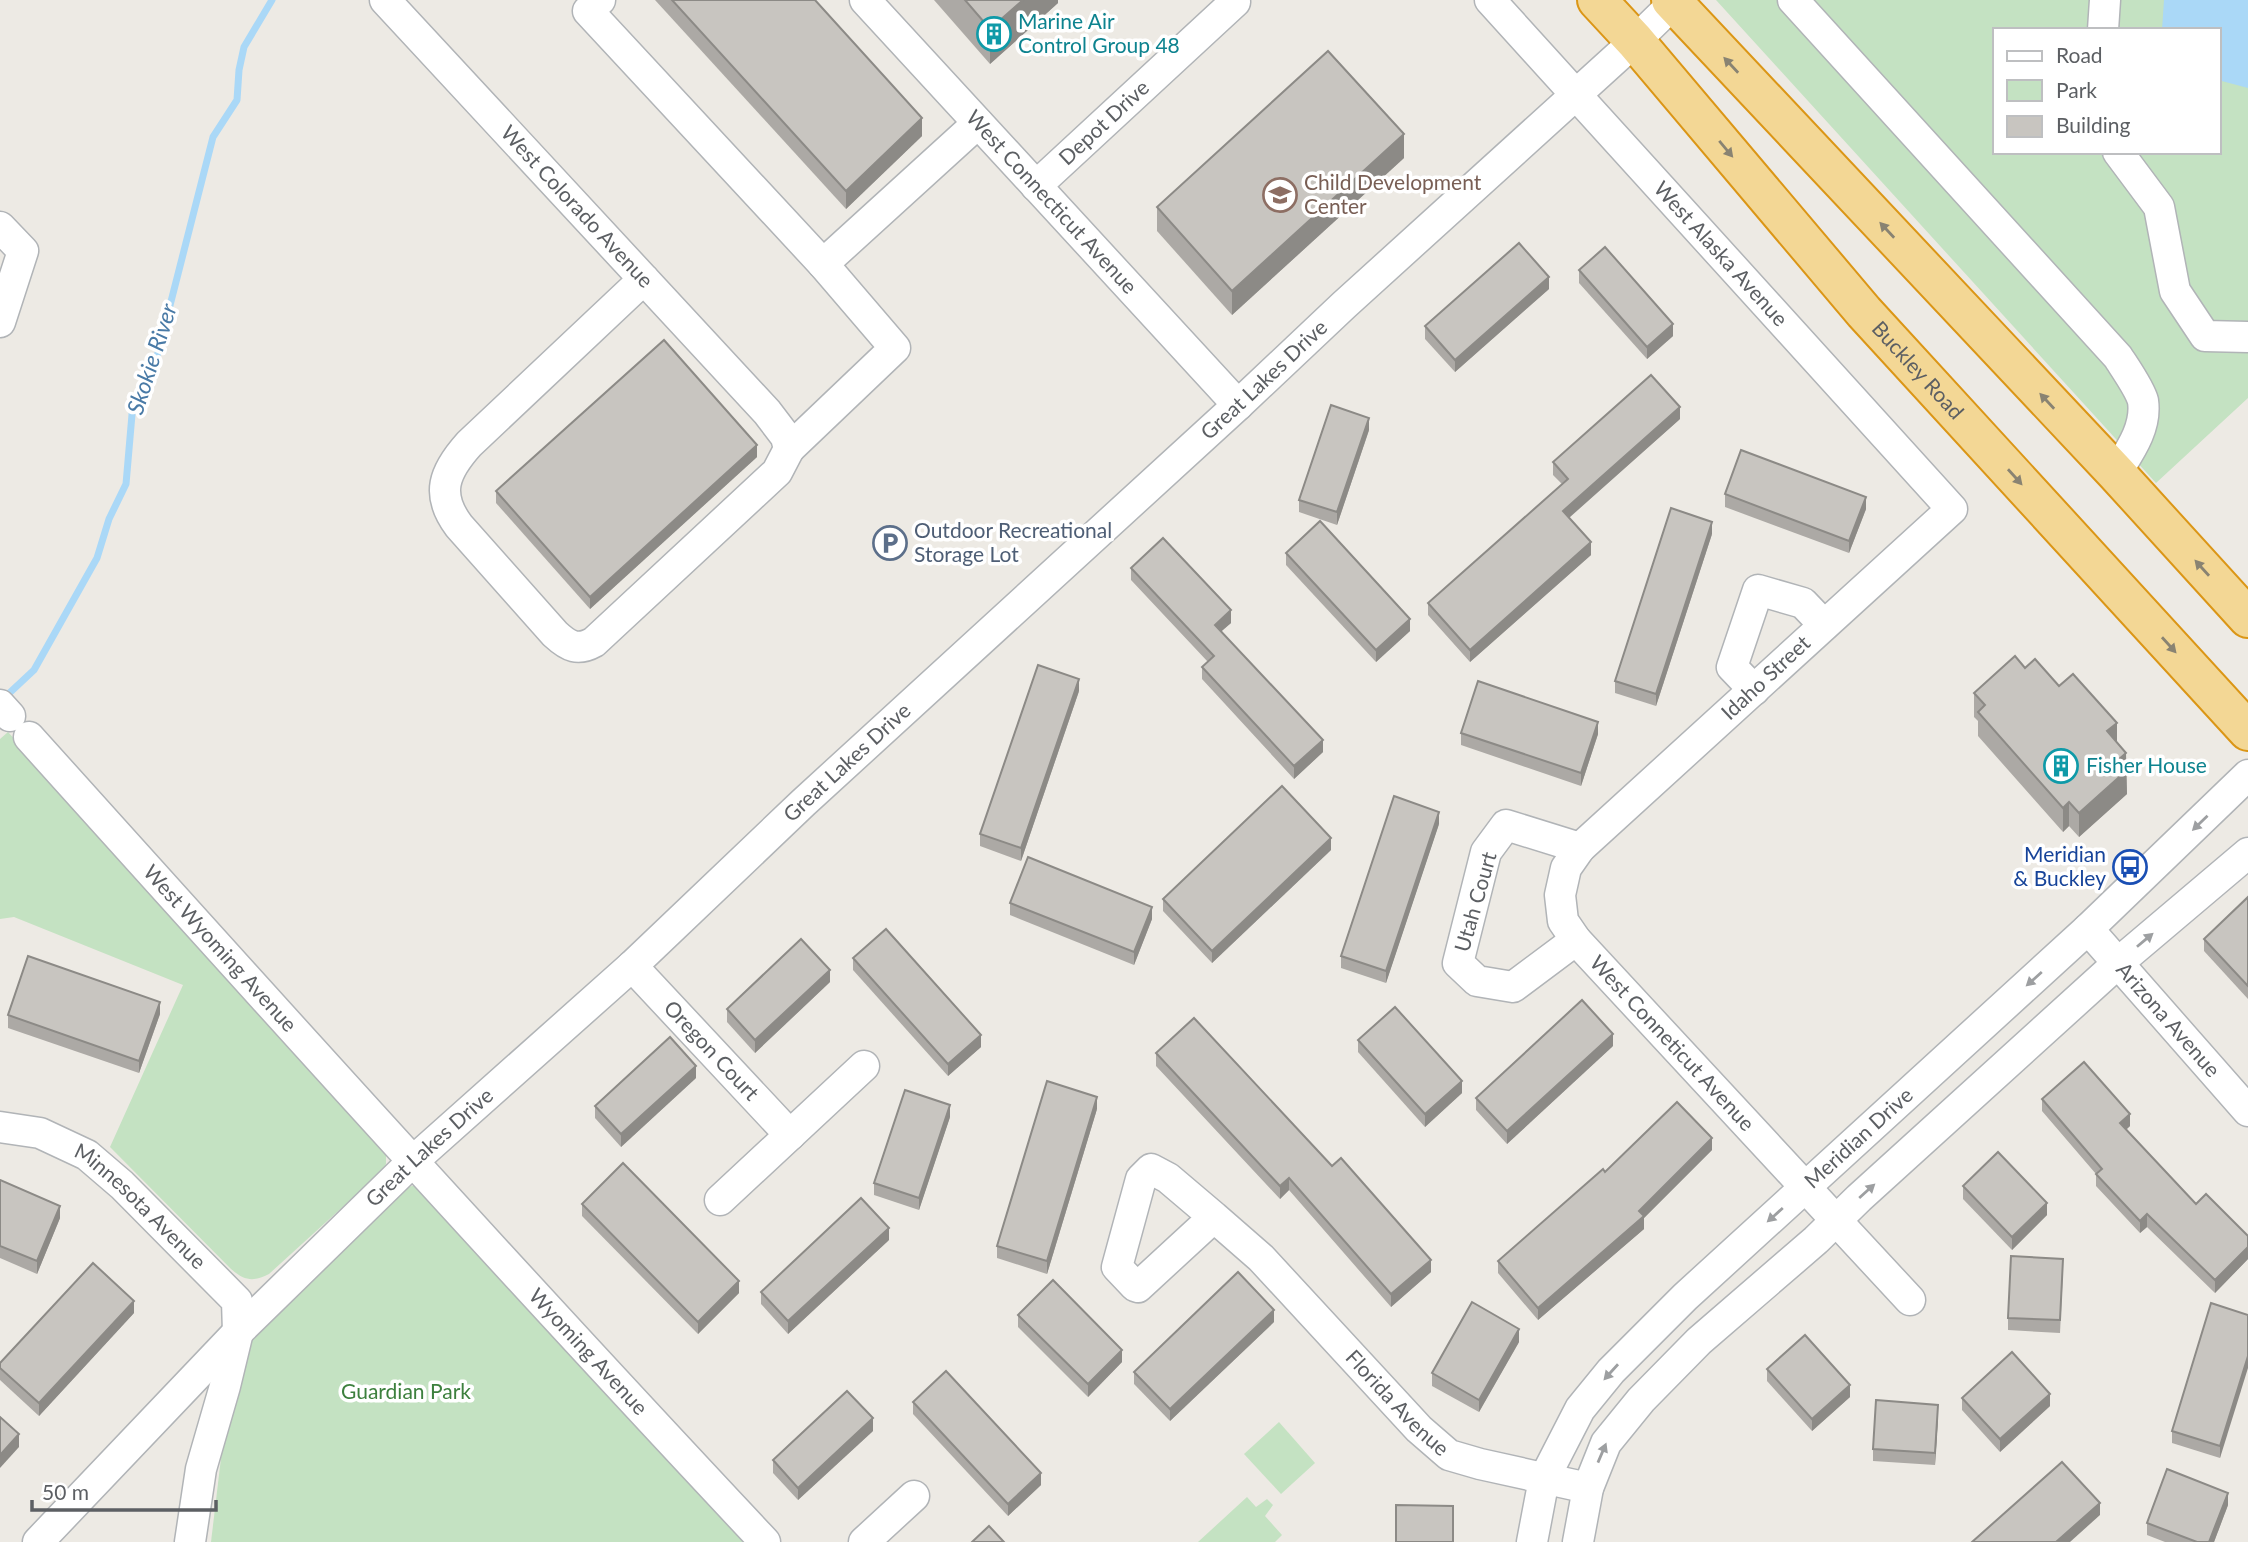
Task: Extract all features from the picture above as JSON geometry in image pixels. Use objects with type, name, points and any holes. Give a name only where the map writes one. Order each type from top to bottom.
[{"type":"highway","name":"Buckley Road","points":[[1597,0],[1864,312],[2248,731]]},
{"type":"highway","points":[[1674,1],[2116,473],[2248,618]]},
{"type":"street","name":"West Colorado Avenue","points":[[385,0],[767,412],[786,437],[789,449]]},
{"type":"street","points":[[600,0],[588,11],[823,264],[895,348],[789,449],[777,472],[594,642],[584,647],[566,645],[459,526],[450,514],[443,493],[447,475],[469,443],[644,279]]},
{"type":"street","name":"West Connecticut Avenue","points":[[865,0],[1238,405]]},
{"type":"street","name":"West Alaska Avenue","points":[[1490,0],[1952,509]]},
{"type":"street","points":[[1793,0],[2118,357],[2143,399],[2137,438],[2116,473]]},
{"type":"street","points":[[2103,28],[2105,0]]},
{"type":"street","name":"Depot Drive","points":[[1036,186],[1236,1]]},
{"type":"street","name":"Great Lakes Drive","points":[[38,1542],[238,1332],[412,1162],[632,966],[803,803],[1634,41],[1674,1]]},
{"type":"street","points":[[823,264],[978,123]]},
{"type":"street","points":[[2119,154],[2159,207],[2175,291],[2205,336],[2248,337]]},
{"type":"street","points":[[0,227],[23,251],[0,322]]},
{"type":"street","name":"Idaho Street","points":[[1580,848],[1952,509]]},
{"type":"street","points":[[1754,690],[1732,667],[1758,590],[1802,603],[1824,625]]},
{"type":"street","name":"West Wyoming Avenue","points":[[13,720],[412,1162]]},
{"type":"street","name":"Meridian Drive","points":[[1532,1542],[1544,1479],[1580,1409],[1611,1371],[1685,1297],[2088,929],[2248,775]]},
{"type":"street","name":"Utah Court","points":[[1576,940],[1513,987],[1477,981],[1458,963],[1486,852],[1506,825],[1580,848]]},
{"type":"street","name":"West Conneticut Avenue","points":[[1580,848],[1566,868],[1560,895],[1563,921],[1576,940],[1910,1300]]},
{"type":"street","name":"Meridian Drive","points":[[1578,1542],[1588,1488],[1606,1443],[1642,1400],[1699,1341],[1837,1221],[2118,963],[2248,853]]},
{"type":"street","name":"Arizona Avenue","points":[[2088,929],[2248,1111]]},
{"type":"street","name":"Oregon Court","points":[[632,966],[790,1135]]},
{"type":"street","points":[[720,1200],[864,1066]]},
{"type":"street","name":"Minnesota Avenue","points":[[0,1127],[40,1133],[87,1155],[122,1185],[237,1301],[238,1332]]},
{"type":"street","name":"Wyoming Avenue","points":[[412,1162],[765,1542]]},
{"type":"street","name":"Florida Avenue","points":[[1214,1217],[1261,1258],[1419,1429],[1449,1455],[1588,1488]]},
{"type":"street","points":[[190,1542],[201,1469],[238,1332]]},
{"type":"street","points":[[864,1542],[914,1496]]},
{"type":"green space","points":[[1716,0],[2248,0],[2248,398],[2156,483]]},
{"type":"green space","points":[[8,732],[386,1147],[386,1164],[380,1173],[269,1274],[249,1279],[231,1269],[110,1147],[183,985],[14,917],[0,919],[0,739]]},
{"type":"green space","name":"Guardian Park","points":[[417,1185],[746,1542],[211,1542],[234,1349],[403,1188]]},
{"type":"green space","points":[[1279,1422],[1315,1463],[1281,1494],[1244,1454]]},
{"type":"green space","points":[[1247,1497],[1256,1507],[1267,1499],[1273,1505],[1265,1516],[1282,1535],[1275,1542],[1198,1542]]},
{"type":"water","points":[[2164,0],[2248,0],[2248,88],[2220,81],[2220,28],[2162,28]]},
{"type":"building","points":[[672,0],[815,0],[922,118],[846,191]]},
{"type":"building","points":[[965,0],[1023,0],[990,29]]},
{"type":"building","name":"Child Development Center","points":[[1328,51],[1404,134],[1232,291],[1157,207]]},
{"type":"building","points":[[1519,243],[1549,277],[1455,360],[1425,326]]},
{"type":"building","points":[[1605,247],[1673,324],[1647,347],[1579,270]]},
{"type":"building","points":[[664,340],[757,445],[590,597],[496,491]]},
{"type":"building","points":[[1651,375],[1680,407],[1563,511],[1591,542],[1470,650],[1428,603],[1568,479],[1553,462]]},
{"type":"building","points":[[1331,405],[1369,418],[1337,512],[1299,500]]},
{"type":"building","points":[[1741,450],[1866,497],[1849,541],[1725,494]]},
{"type":"building","points":[[1671,508],[1712,522],[1656,694],[1615,681]]},
{"type":"building","points":[[1320,521],[1410,619],[1376,650],[1286,553]]},
{"type":"building","points":[[1163,538],[1231,610],[1215,625],[1323,740],[1294,766],[1202,667],[1214,656],[1131,568]]},
{"type":"building","name":"Fisher House","points":[[2015,656],[2025,668],[2035,659],[2059,686],[2073,674],[2117,723],[2107,731],[2126,753],[2118,760],[2127,770],[2079,813],[2069,802],[2063,808],[1978,712],[1985,705],[1974,693]]},
{"type":"building","points":[[1038,665],[1079,679],[1021,848],[980,834]]},
{"type":"building","points":[[1478,681],[1598,722],[1581,773],[1461,733]]},
{"type":"building","points":[[1282,786],[1331,838],[1212,951],[1163,899]]},
{"type":"building","points":[[1394,796],[1439,812],[1386,971],[1341,956]]},
{"type":"building","points":[[1028,857],[1152,907],[1134,952],[1010,903]]},
{"type":"building","points":[[2248,897],[2248,986],[2204,939]]},
{"type":"building","points":[[886,929],[981,1035],[948,1064],[853,958]]},
{"type":"building","points":[[801,939],[830,970],[755,1040],[727,1009]]},
{"type":"building","points":[[28,956],[160,1002],[139,1061],[8,1015]]},
{"type":"building","points":[[1582,1000],[1613,1034],[1507,1131],[1476,1098]]},
{"type":"building","points":[[1395,1007],[1462,1081],[1425,1114],[1358,1040]]},
{"type":"building","points":[[1194,1018],[1332,1166],[1341,1158],[1431,1260],[1391,1294],[1289,1178],[1280,1186],[1156,1053]]},
{"type":"building","points":[[670,1037],[696,1066],[621,1134],[595,1106]]},
{"type":"building","points":[[2084,1062],[2130,1114],[2120,1123],[2196,1204],[2206,1194],[2248,1236],[2248,1247],[2215,1280],[2147,1214],[2140,1221],[2096,1174],[2102,1169],[2042,1099]]},
{"type":"building","points":[[1047,1081],[1097,1097],[1047,1261],[997,1246]]},
{"type":"building","points":[[905,1090],[950,1105],[919,1198],[874,1183]]},
{"type":"building","points":[[1677,1102],[1712,1138],[1639,1211],[1644,1216],[1538,1308],[1498,1261],[1603,1169],[1605,1172]]},
{"type":"building","points":[[1998,1152],[2047,1203],[2012,1237],[1963,1186]]},
{"type":"building","points":[[623,1163],[739,1281],[698,1322],[582,1204]]},
{"type":"building","points":[[0,1180],[60,1206],[37,1261],[0,1246]]},
{"type":"building","points":[[861,1198],[889,1228],[788,1321],[761,1292]]},
{"type":"building","points":[[2011,1256],[2063,1259],[2060,1320],[2008,1318]]},
{"type":"building","points":[[93,1263],[134,1301],[39,1403],[0,1368],[0,1363]]},
{"type":"building","points":[[1238,1272],[1274,1310],[1170,1409],[1134,1372]]},
{"type":"building","points":[[1053,1280],[1122,1350],[1088,1384],[1018,1315]]},
{"type":"building","points":[[1472,1302],[1519,1329],[1479,1400],[1432,1373]]},
{"type":"building","points":[[2211,1303],[2248,1315],[2248,1356],[2220,1446],[2172,1431]]},
{"type":"building","points":[[1805,1335],[1850,1385],[1812,1419],[1767,1369]]},
{"type":"building","points":[[2012,1352],[2050,1394],[2000,1439],[1962,1398]]},
{"type":"building","points":[[946,1371],[1041,1473],[1008,1504],[913,1402]]},
{"type":"building","points":[[847,1391],[873,1418],[798,1488],[773,1460]]},
{"type":"building","points":[[1876,1400],[1938,1405],[1935,1453],[1873,1449]]},
{"type":"building","points":[[0,1417],[19,1434],[0,1455]]},
{"type":"building","points":[[2062,1462],[2100,1503],[2056,1542],[1972,1542]]},
{"type":"building","points":[[2167,1469],[2228,1493],[2209,1542],[2197,1542],[2147,1523]]},
{"type":"building","points":[[1396,1505],[1453,1506],[1453,1542],[1396,1542]]},
{"type":"building","points":[[989,1526],[1004,1542],[972,1542]]},
{"type":"waterway","name":"Skokie River","points":[[2,700],[34,670],[97,558],[109,519],[126,484],[133,403],[154,368],[213,137],[237,100],[244,47],[272,0]]},
{"type":"place","name":"Marine Air Control Group 48","points":[[994,34]]},
{"type":"place","name":"Child Development Center","points":[[1280,195]]},
{"type":"place","name":"Outdoor Recreational Storage Lot","points":[[890,543]]},
{"type":"place","name":"Fisher House","points":[[2061,766]]},
{"type":"place","name":"Meridian & Buckley","points":[[2130,867]]}]
